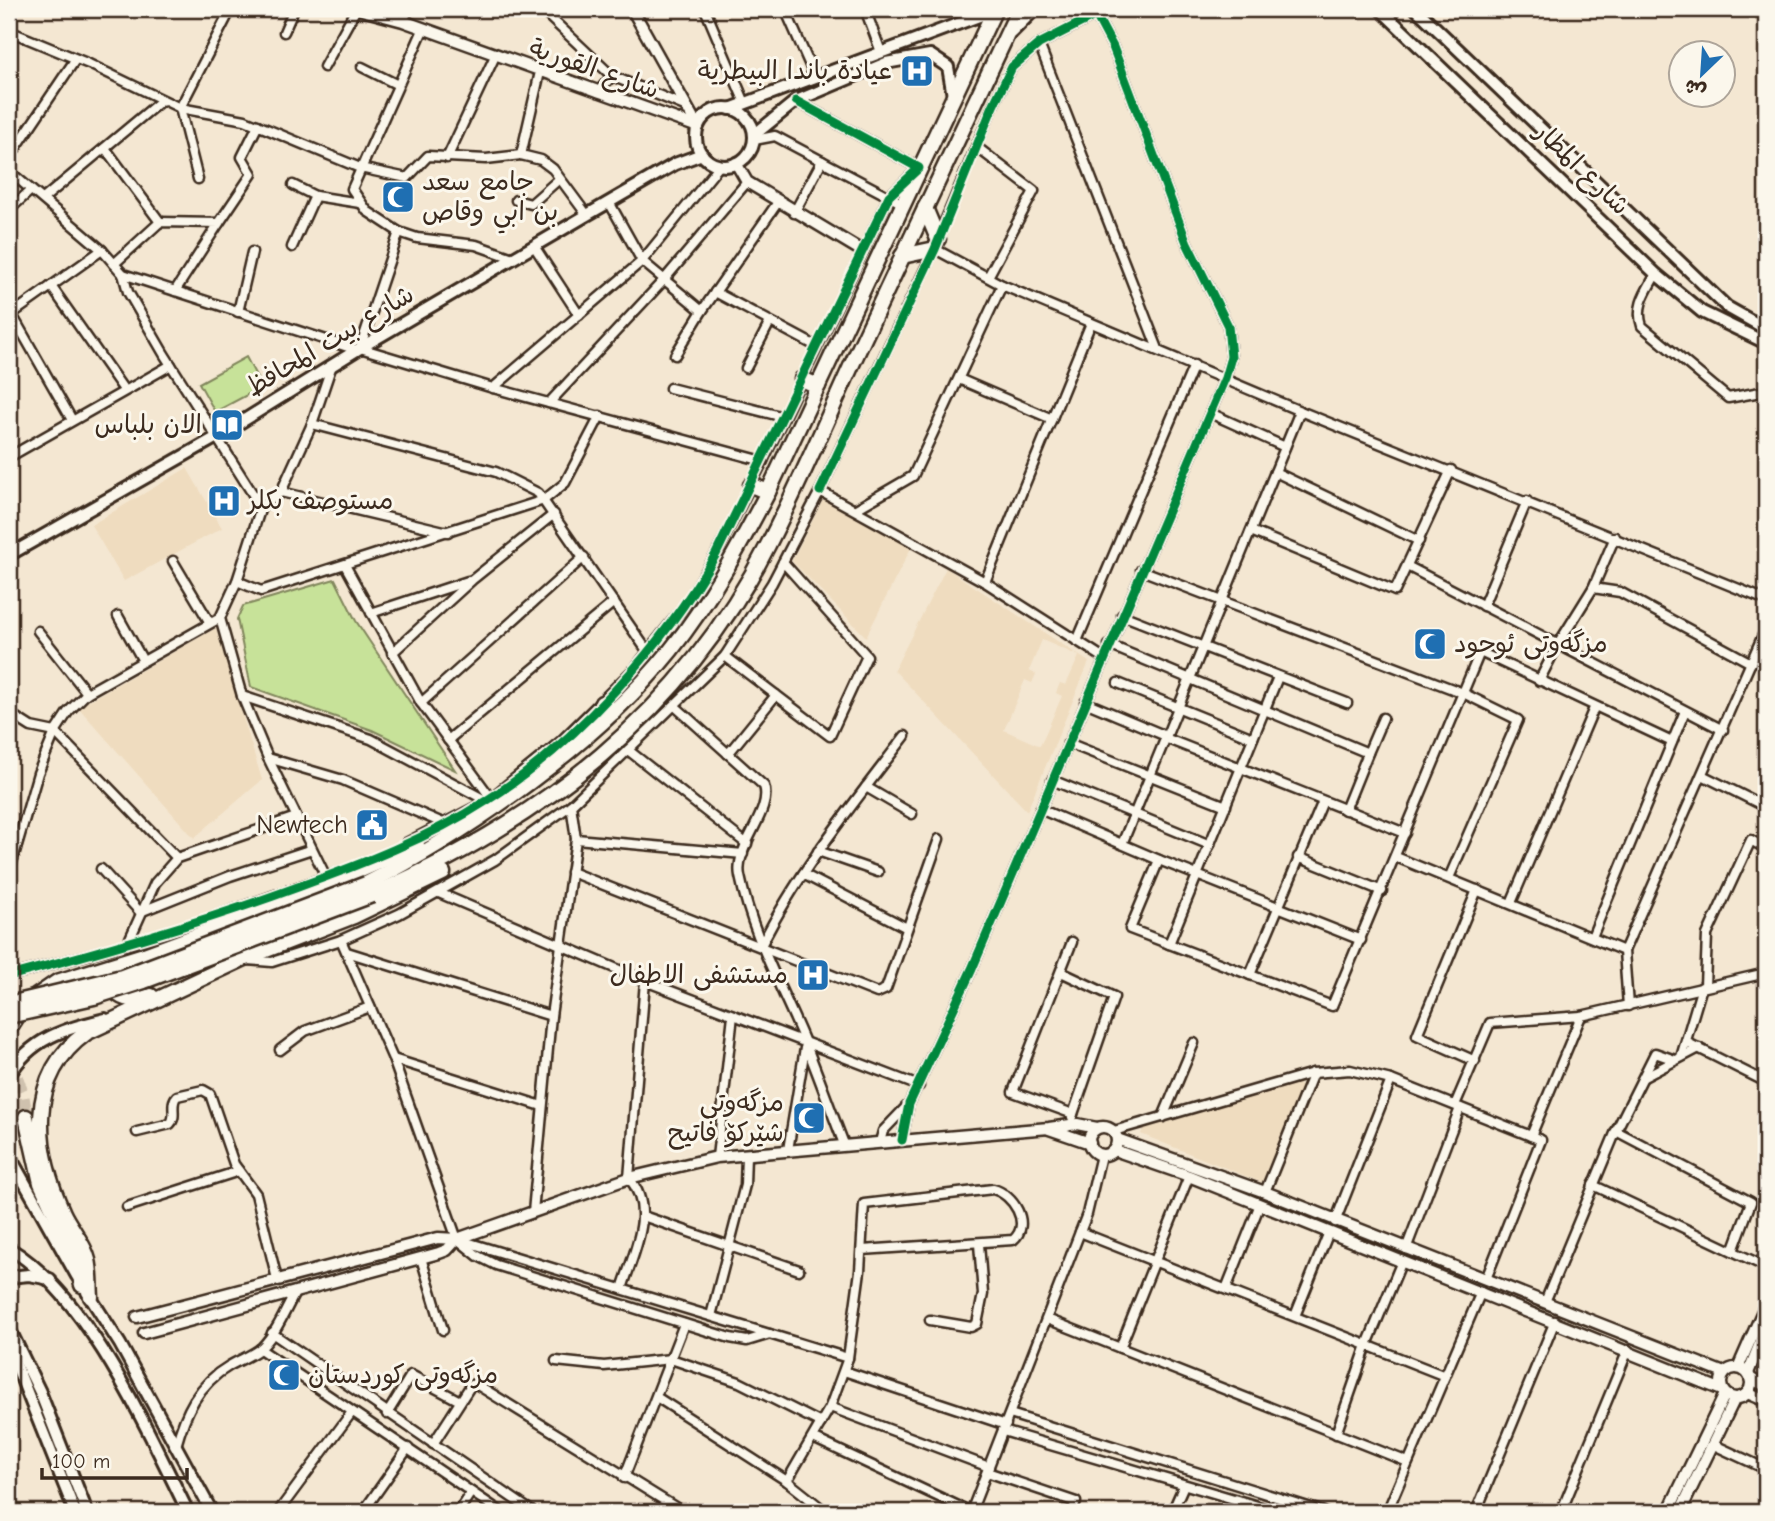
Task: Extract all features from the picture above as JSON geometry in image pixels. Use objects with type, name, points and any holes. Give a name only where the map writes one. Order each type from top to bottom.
[{"type":"highway","points":[[9,1004],[122,977],[369,889],[470,823],[587,738],[614,712],[672,648],[722,575],[768,492],[995,9]]},
{"type":"highway","points":[[9,1016],[102,995],[480,842],[606,755],[691,664],[727,615],[768,546],[1019,9]]},
{"type":"highway","points":[[902,256],[936,244],[925,208]]},
{"type":"highway","points":[[802,379],[818,386]]},
{"type":"highway","points":[[751,485],[768,492]]},
{"type":"highway","points":[[672,648],[691,664]]},
{"type":"highway","points":[[601,703],[614,712]]},
{"type":"highway","points":[[188,985],[139,999],[121,997],[114,987],[117,974],[170,939],[333,884],[443,832],[470,823]]},
{"type":"highway","points":[[91,1297],[89,1261],[64,1213],[49,1176],[40,1109],[48,1081],[64,1051],[86,1033],[243,959],[354,916],[419,886],[465,860],[480,842]]},
{"type":"highway","points":[[9,1029],[26,1004],[46,988],[144,955]]},
{"type":"highway","points":[[26,1117],[41,1183],[76,1259],[82,1285]]},
{"type":"main road","points":[[953,97],[948,66],[935,55],[924,54],[886,63],[796,101],[754,137],[748,154],[736,163],[720,165],[700,149],[698,127],[711,112],[745,103],[995,9]]},
{"type":"main road","points":[[1004,40],[1035,9]]},
{"type":"main road","name":"شارع المطار","points":[[1380,9],[1656,274],[1702,312],[1766,343]]},
{"type":"main road","name":"شارع المطار","points":[[1416,9],[1534,119],[1565,153],[1727,307],[1748,322],[1766,329]]},
{"type":"main road","points":[[881,52],[886,63]]},
{"type":"main road","points":[[730,108],[749,120],[754,137]]},
{"type":"main road","name":"شارع بيت المحافظ","points":[[9,555],[217,437],[358,349],[700,149]]},
{"type":"main road","points":[[1551,171],[1565,153]]},
{"type":"main road","points":[[9,1076],[31,1049],[54,1033],[127,1014]]},
{"type":"main road","points":[[9,1155],[14,1180],[91,1297],[212,1512]]},
{"type":"main road","points":[[9,1248],[50,1279],[104,1356],[188,1512]]},
{"type":"main road","points":[[9,1277],[29,1275],[50,1279]]},
{"type":"main road","points":[[9,1328],[88,1512]]},
{"type":"main road","points":[[9,1347],[36,1395],[75,1512]]},
{"type":"street","points":[[198,179],[180,108],[231,9]]},
{"type":"street","points":[[284,32],[294,9]]},
{"type":"street","points":[[324,67],[357,9]]},
{"type":"street","name":"شارع القورية","points":[[357,9],[403,21],[698,127]]},
{"type":"street","points":[[403,21],[409,9]]},
{"type":"street","points":[[541,9],[612,76],[688,108]]},
{"type":"street","points":[[632,9],[698,127]]},
{"type":"street","points":[[705,9],[745,103]]},
{"type":"street","points":[[785,9],[815,77]]},
{"type":"street","points":[[865,9],[881,52]]},
{"type":"street","points":[[243,959],[272,962],[341,940],[439,893],[517,845],[571,805],[676,707],[725,656],[783,562],[820,491],[936,244],[1012,67],[1039,44],[1096,15],[1105,31],[1187,243],[1228,326],[1231,357],[1225,378],[919,1086],[909,1104],[883,1131],[880,1142]]},
{"type":"street","points":[[9,30],[180,108],[258,125],[360,168],[407,178],[423,158],[521,155],[541,160],[553,170],[587,215]]},
{"type":"street","points":[[423,30],[352,188],[360,203],[380,221],[400,232],[417,238],[476,245],[513,258]]},
{"type":"street","points":[[1039,44],[1158,349]]},
{"type":"street","points":[[447,158],[495,56]]},
{"type":"street","points":[[9,158],[75,60]]},
{"type":"street","points":[[362,67],[398,85]]},
{"type":"street","points":[[521,155],[540,72]]},
{"type":"street","points":[[598,92],[612,76]]},
{"type":"street","points":[[43,199],[162,100]]},
{"type":"street","points":[[796,101],[919,169]]},
{"type":"street","points":[[175,291],[252,174],[242,157],[258,125]]},
{"type":"street","points":[[754,137],[775,136],[903,204]]},
{"type":"street","points":[[105,148],[160,222]]},
{"type":"street","points":[[978,148],[1034,191],[989,275]]},
{"type":"street","points":[[794,213],[822,161]]},
{"type":"street","points":[[736,163],[747,182],[794,213],[862,251]]},
{"type":"street","points":[[494,388],[642,261],[720,165]]},
{"type":"street","points":[[9,976],[127,945],[170,939],[326,877],[444,824],[489,799],[561,741],[648,652],[706,573],[763,461],[888,196],[907,176],[919,169]]},
{"type":"street","points":[[9,171],[102,250],[122,274],[133,300],[171,365],[261,507]]},
{"type":"street","points":[[516,201],[531,204],[558,180]]},
{"type":"street","points":[[549,403],[663,281],[747,182]]},
{"type":"street","points":[[293,185],[316,195],[360,203]]},
{"type":"street","points":[[9,210],[31,190]]},
{"type":"street","points":[[292,247],[316,195]]},
{"type":"street","points":[[610,202],[642,261],[702,311]]},
{"type":"street","points":[[675,355],[702,311],[778,202]]},
{"type":"street","points":[[114,264],[160,222],[219,223]]},
{"type":"street","points":[[358,349],[400,232]]},
{"type":"street","points":[[936,244],[1002,285],[1300,411],[1766,600]]},
{"type":"street","points":[[534,246],[579,315]]},
{"type":"street","points":[[72,420],[10,315],[102,250]]},
{"type":"street","points":[[238,312],[252,252]]},
{"type":"street","points":[[122,274],[358,349],[763,461]]},
{"type":"street","points":[[1656,274],[1638,314],[1642,326],[1728,398],[1766,391]]},
{"type":"street","points":[[856,509],[913,476],[1002,285]]},
{"type":"street","points":[[51,286],[124,390]]},
{"type":"street","points":[[715,292],[816,346]]},
{"type":"street","points":[[746,368],[770,322]]},
{"type":"street","points":[[985,582],[1091,323]]},
{"type":"street","points":[[9,457],[171,365]]},
{"type":"street","points":[[9,873],[38,773],[55,732],[68,712],[87,693],[142,659],[220,618],[237,581],[261,507],[281,492],[312,424],[332,365]]},
{"type":"street","points":[[1077,640],[1194,365]]},
{"type":"street","points":[[959,380],[1052,419]]},
{"type":"street","points":[[670,388],[784,417]]},
{"type":"street","points":[[1122,844],[1300,411]]},
{"type":"street","points":[[1210,413],[1285,447]]},
{"type":"street","points":[[237,581],[261,591],[544,500],[565,483],[600,416]]},
{"type":"street","points":[[312,424],[496,472],[538,493],[648,652]]},
{"type":"street","points":[[1251,531],[1395,591],[1451,470]]},
{"type":"street","points":[[1275,472],[1419,541]]},
{"type":"street","points":[[820,491],[985,582],[1104,658]]},
{"type":"street","points":[[281,492],[449,532]]},
{"type":"street","points":[[1483,606],[1527,501]]},
{"type":"street","points":[[392,653],[472,580],[554,514]]},
{"type":"street","points":[[1539,681],[1593,588],[1615,537]]},
{"type":"street","points":[[421,703],[584,557]]},
{"type":"street","points":[[173,561],[211,624]]},
{"type":"street","points":[[725,656],[830,736],[867,656],[783,562]]},
{"type":"street","points":[[345,565],[421,703],[489,799]]},
{"type":"street","points":[[1407,566],[1723,730]]},
{"type":"street","points":[[1141,570],[1463,693],[1518,720],[1449,878]]},
{"type":"street","points":[[371,613],[472,580]]},
{"type":"street","points":[[1593,588],[1620,592],[1751,663]]},
{"type":"street","points":[[448,740],[614,602]]},
{"type":"street","points":[[1122,615],[1347,703]]},
{"type":"street","points":[[118,616],[142,659]]},
{"type":"street","points":[[220,618],[242,696],[268,758],[326,877]]},
{"type":"street","points":[[1628,1006],[1624,951],[1766,628]]},
{"type":"street","points":[[38,631],[87,693]]},
{"type":"street","points":[[1109,645],[1368,753]]},
{"type":"street","points":[[1159,860],[1130,929],[1332,1006],[1480,652],[1594,708],[1672,742]]},
{"type":"street","points":[[1169,944],[1278,677]]},
{"type":"street","points":[[1118,683],[1253,738]]},
{"type":"street","points":[[728,754],[776,695]]},
{"type":"street","points":[[242,696],[371,739],[489,799]]},
{"type":"street","points":[[1086,702],[1241,769],[1405,833]]},
{"type":"street","points":[[676,707],[760,781],[766,792],[739,872],[761,946],[806,1045],[844,1144]]},
{"type":"street","points":[[1511,903],[1594,708]]},
{"type":"street","points":[[1592,937],[1685,711]]},
{"type":"street","points":[[9,713],[31,727],[55,732],[177,858]]},
{"type":"street","points":[[1345,810],[1382,718]]},
{"type":"street","points":[[761,946],[818,852],[905,736]]},
{"type":"street","points":[[1068,743],[1226,806]]},
{"type":"street","points":[[628,750],[747,844]]},
{"type":"street","points":[[268,758],[343,780],[444,824]]},
{"type":"street","points":[[1702,775],[1763,806],[1766,792]]},
{"type":"street","points":[[1052,780],[1210,845]]},
{"type":"street","points":[[866,787],[912,814]]},
{"type":"street","points":[[1250,975],[1323,801]]},
{"type":"street","points":[[533,1212],[551,1016],[576,838],[571,805]]},
{"type":"street","points":[[1040,809],[1198,876],[1361,940]]},
{"type":"street","points":[[127,945],[155,883],[177,858],[296,817]]},
{"type":"street","points":[[576,838],[743,855]]},
{"type":"street","points":[[571,872],[877,993],[886,989],[939,839]]},
{"type":"street","points":[[1678,1059],[1703,987],[1707,934],[1751,840],[1766,849]]},
{"type":"street","points":[[140,912],[230,876],[312,849]]},
{"type":"street","points":[[818,852],[878,872]]},
{"type":"street","points":[[1298,857],[1382,891]]},
{"type":"street","points":[[1396,857],[1624,951]]},
{"type":"street","points":[[101,869],[140,912]]},
{"type":"street","points":[[803,874],[907,928]]},
{"type":"street","points":[[1475,1061],[1417,1035],[1477,890]]},
{"type":"street","points":[[439,893],[645,981],[806,1045],[919,1086]]},
{"type":"street","points":[[341,940],[393,1059],[457,1239],[485,1261],[740,1341],[770,1334]]},
{"type":"street","points":[[1072,942],[1013,1092],[1072,1119],[1097,1128],[1106,1127],[1116,1135],[1724,1373],[1746,1373],[1766,1386]]},
{"type":"street","points":[[347,952],[551,1016]]},
{"type":"street","points":[[144,1333],[421,1258],[447,1250],[457,1239],[629,1178],[717,1157],[1049,1128],[1072,1119],[1114,997],[1061,972]]},
{"type":"street","points":[[1406,1249],[1490,1023],[1581,1016],[1766,973]]},
{"type":"street","points":[[622,1289],[643,1216],[641,1199],[629,1178],[645,981]]},
{"type":"street","points":[[280,1050],[305,1031],[370,1007]]},
{"type":"street","points":[[717,1157],[733,1015]]},
{"type":"street","points":[[1531,1136],[1581,1016]]},
{"type":"street","points":[[1686,1042],[1766,1082]]},
{"type":"street","points":[[1163,1117],[1194,1043]]},
{"type":"street","points":[[788,1150],[806,1045]]},
{"type":"street","points":[[1644,1077],[1699,1048]]},
{"type":"street","points":[[1545,1303],[1616,1131],[1655,1053],[1678,1059]]},
{"type":"street","points":[[393,1059],[542,1106]]},
{"type":"street","points":[[1116,1135],[1163,1117],[1313,1073],[1350,1070],[1391,1080],[1541,1140],[1486,1279]]},
{"type":"street","points":[[1265,1192],[1313,1073]]},
{"type":"street","points":[[1335,1222],[1391,1080]]},
{"type":"street","points":[[137,1132],[170,1124],[174,1118],[173,1102],[177,1096],[206,1091],[239,1171],[256,1194],[277,1279]]},
{"type":"street","points":[[902,1140],[909,1104]]},
{"type":"street","points":[[1049,1128],[1090,1143],[1101,1154]]},
{"type":"street","points":[[1090,1143],[1091,1135],[1097,1128]]},
{"type":"street","points":[[1616,1131],[1751,1202],[1733,1251]]},
{"type":"street","points":[[1114,1150],[1116,1135]]},
{"type":"street","points":[[1101,1154],[1114,1150],[1189,1176],[1628,1350],[1728,1394],[1747,1393],[1766,1401]]},
{"type":"street","points":[[813,1438],[971,1512],[1080,1232],[1101,1154]]},
{"type":"street","points":[[711,1315],[731,1247],[746,1178],[746,1155]]},
{"type":"street","points":[[127,1208],[239,1171]]},
{"type":"street","points":[[1120,1348],[1189,1176]]},
{"type":"street","points":[[1593,1185],[1766,1267]]},
{"type":"street","points":[[787,1481],[830,1407],[848,1358],[862,1250],[862,1209],[866,1202],[989,1189],[1002,1192],[1018,1211],[1018,1234],[1013,1240],[862,1250]]},
{"type":"street","points":[[1226,1289],[1260,1205]]},
{"type":"street","points":[[643,1216],[799,1270]]},
{"type":"street","points":[[1080,1232],[1445,1376]]},
{"type":"street","points":[[1295,1316],[1329,1232]]},
{"type":"street","points":[[137,1317],[438,1238],[457,1239],[848,1358]]},
{"type":"street","points":[[930,1320],[968,1327],[977,1324],[983,1294],[979,1244]]},
{"type":"street","points":[[421,1258],[443,1330]]},
{"type":"street","points":[[1429,1272],[1434,1260]]},
{"type":"street","points":[[1336,1434],[1367,1345],[1402,1261]]},
{"type":"street","points":[[176,1446],[185,1414],[201,1389],[226,1367],[260,1349],[297,1290]]},
{"type":"street","points":[[1387,1512],[1481,1292]]},
{"type":"street","points":[[643,1311],[647,1296]]},
{"type":"street","points":[[208,1298],[212,1313]]},
{"type":"street","points":[[1747,1393],[1746,1373],[1766,1304]]},
{"type":"street","points":[[1047,1319],[1408,1462]]},
{"type":"street","points":[[1476,1512],[1555,1321]]},
{"type":"street","points":[[624,1478],[658,1398],[684,1324]]},
{"type":"street","points":[[1746,1373],[1766,1329]]},
{"type":"street","points":[[272,1333],[533,1512]]},
{"type":"street","points":[[260,1349],[501,1512]]},
{"type":"street","points":[[1561,1512],[1628,1350]]},
{"type":"street","points":[[556,1361],[604,1366],[671,1359],[739,1382],[821,1423]]},
{"type":"street","points":[[844,1371],[1004,1428],[1278,1512]]},
{"type":"street","points":[[1682,1511],[1712,1444],[1728,1394],[1724,1373]]},
{"type":"street","points":[[387,1414],[411,1375],[460,1401]]},
{"type":"street","points":[[433,1444],[471,1385],[477,1384],[624,1478],[683,1512]]},
{"type":"street","points":[[1668,1512],[1728,1394]]},
{"type":"street","points":[[658,1398],[787,1481],[826,1512]]},
{"type":"street","points":[[830,1407],[1076,1502],[1072,1512]]},
{"type":"street","points":[[278,1512],[352,1412]]},
{"type":"street","points":[[1010,1415],[1324,1512]]},
{"type":"street","points":[[1712,1444],[1766,1469]]},
{"type":"street","points":[[363,1512],[408,1448]]},
{"type":"street","points":[[1172,1512],[1184,1485]]},
{"type":"street","points":[[458,1512],[471,1492]]},
{"type":"shaded area","points":[[187,468],[222,528],[124,581],[91,525]]},
{"type":"shaded area","points":[[824,498],[912,546],[866,637],[792,561]]},
{"type":"shaded area","points":[[946,568],[1089,662],[1027,811],[894,670]],"holes":[[[1042,640],[1079,656],[1066,685],[1060,683],[1056,693],[1062,696],[1040,746],[1004,730],[1025,680],[1032,683],[1036,674],[1029,671]]]},
{"type":"shaded area","points":[[216,628],[262,780],[194,838],[78,707]]},
{"type":"shaded area","points":[[1297,1082],[1302,1088],[1263,1183],[1141,1134],[1143,1129]]},
{"type":"green space","points":[[246,357],[262,387],[215,412],[199,383]]},
{"type":"green space","points":[[335,579],[356,621],[455,770],[372,730],[251,687],[237,619],[243,606]]},
{"type":"tunnel","points":[[9,1058],[22,1094],[26,1117]]},
{"type":"cycle path","points":[[820,491],[935,249],[993,106],[1012,67],[1039,44],[1096,15],[1113,47],[1187,243],[1228,326],[1231,357],[1225,378],[972,969],[909,1104],[902,1140]]},
{"type":"cycle path","points":[[9,976],[227,912],[395,849],[464,814],[519,778],[552,752],[615,691],[671,623],[716,554],[889,196],[919,168],[796,101]]},
{"type":"place","name":"عيادة باندا البيطرية","points":[[917,71]]},
{"type":"place","name":"جامع سعد بن ابي وقاص","points":[[398,197]]},
{"type":"place","name":"الان بلباس","points":[[227,425]]},
{"type":"place","name":"مستوصف بكلر","points":[[224,501]]},
{"type":"place","name":"مزگەوتی ئوحود","points":[[1430,644]]},
{"type":"place","name":"Newtech","points":[[372,825]]},
{"type":"place","name":"مستشفى الاطفال","points":[[813,975]]},
{"type":"place","name":"مزگەوتی شێرکۆ فاتیح","points":[[809,1118]]},
{"type":"place","name":"مزگەوتی کوردستان","points":[[284,1375]]}]
